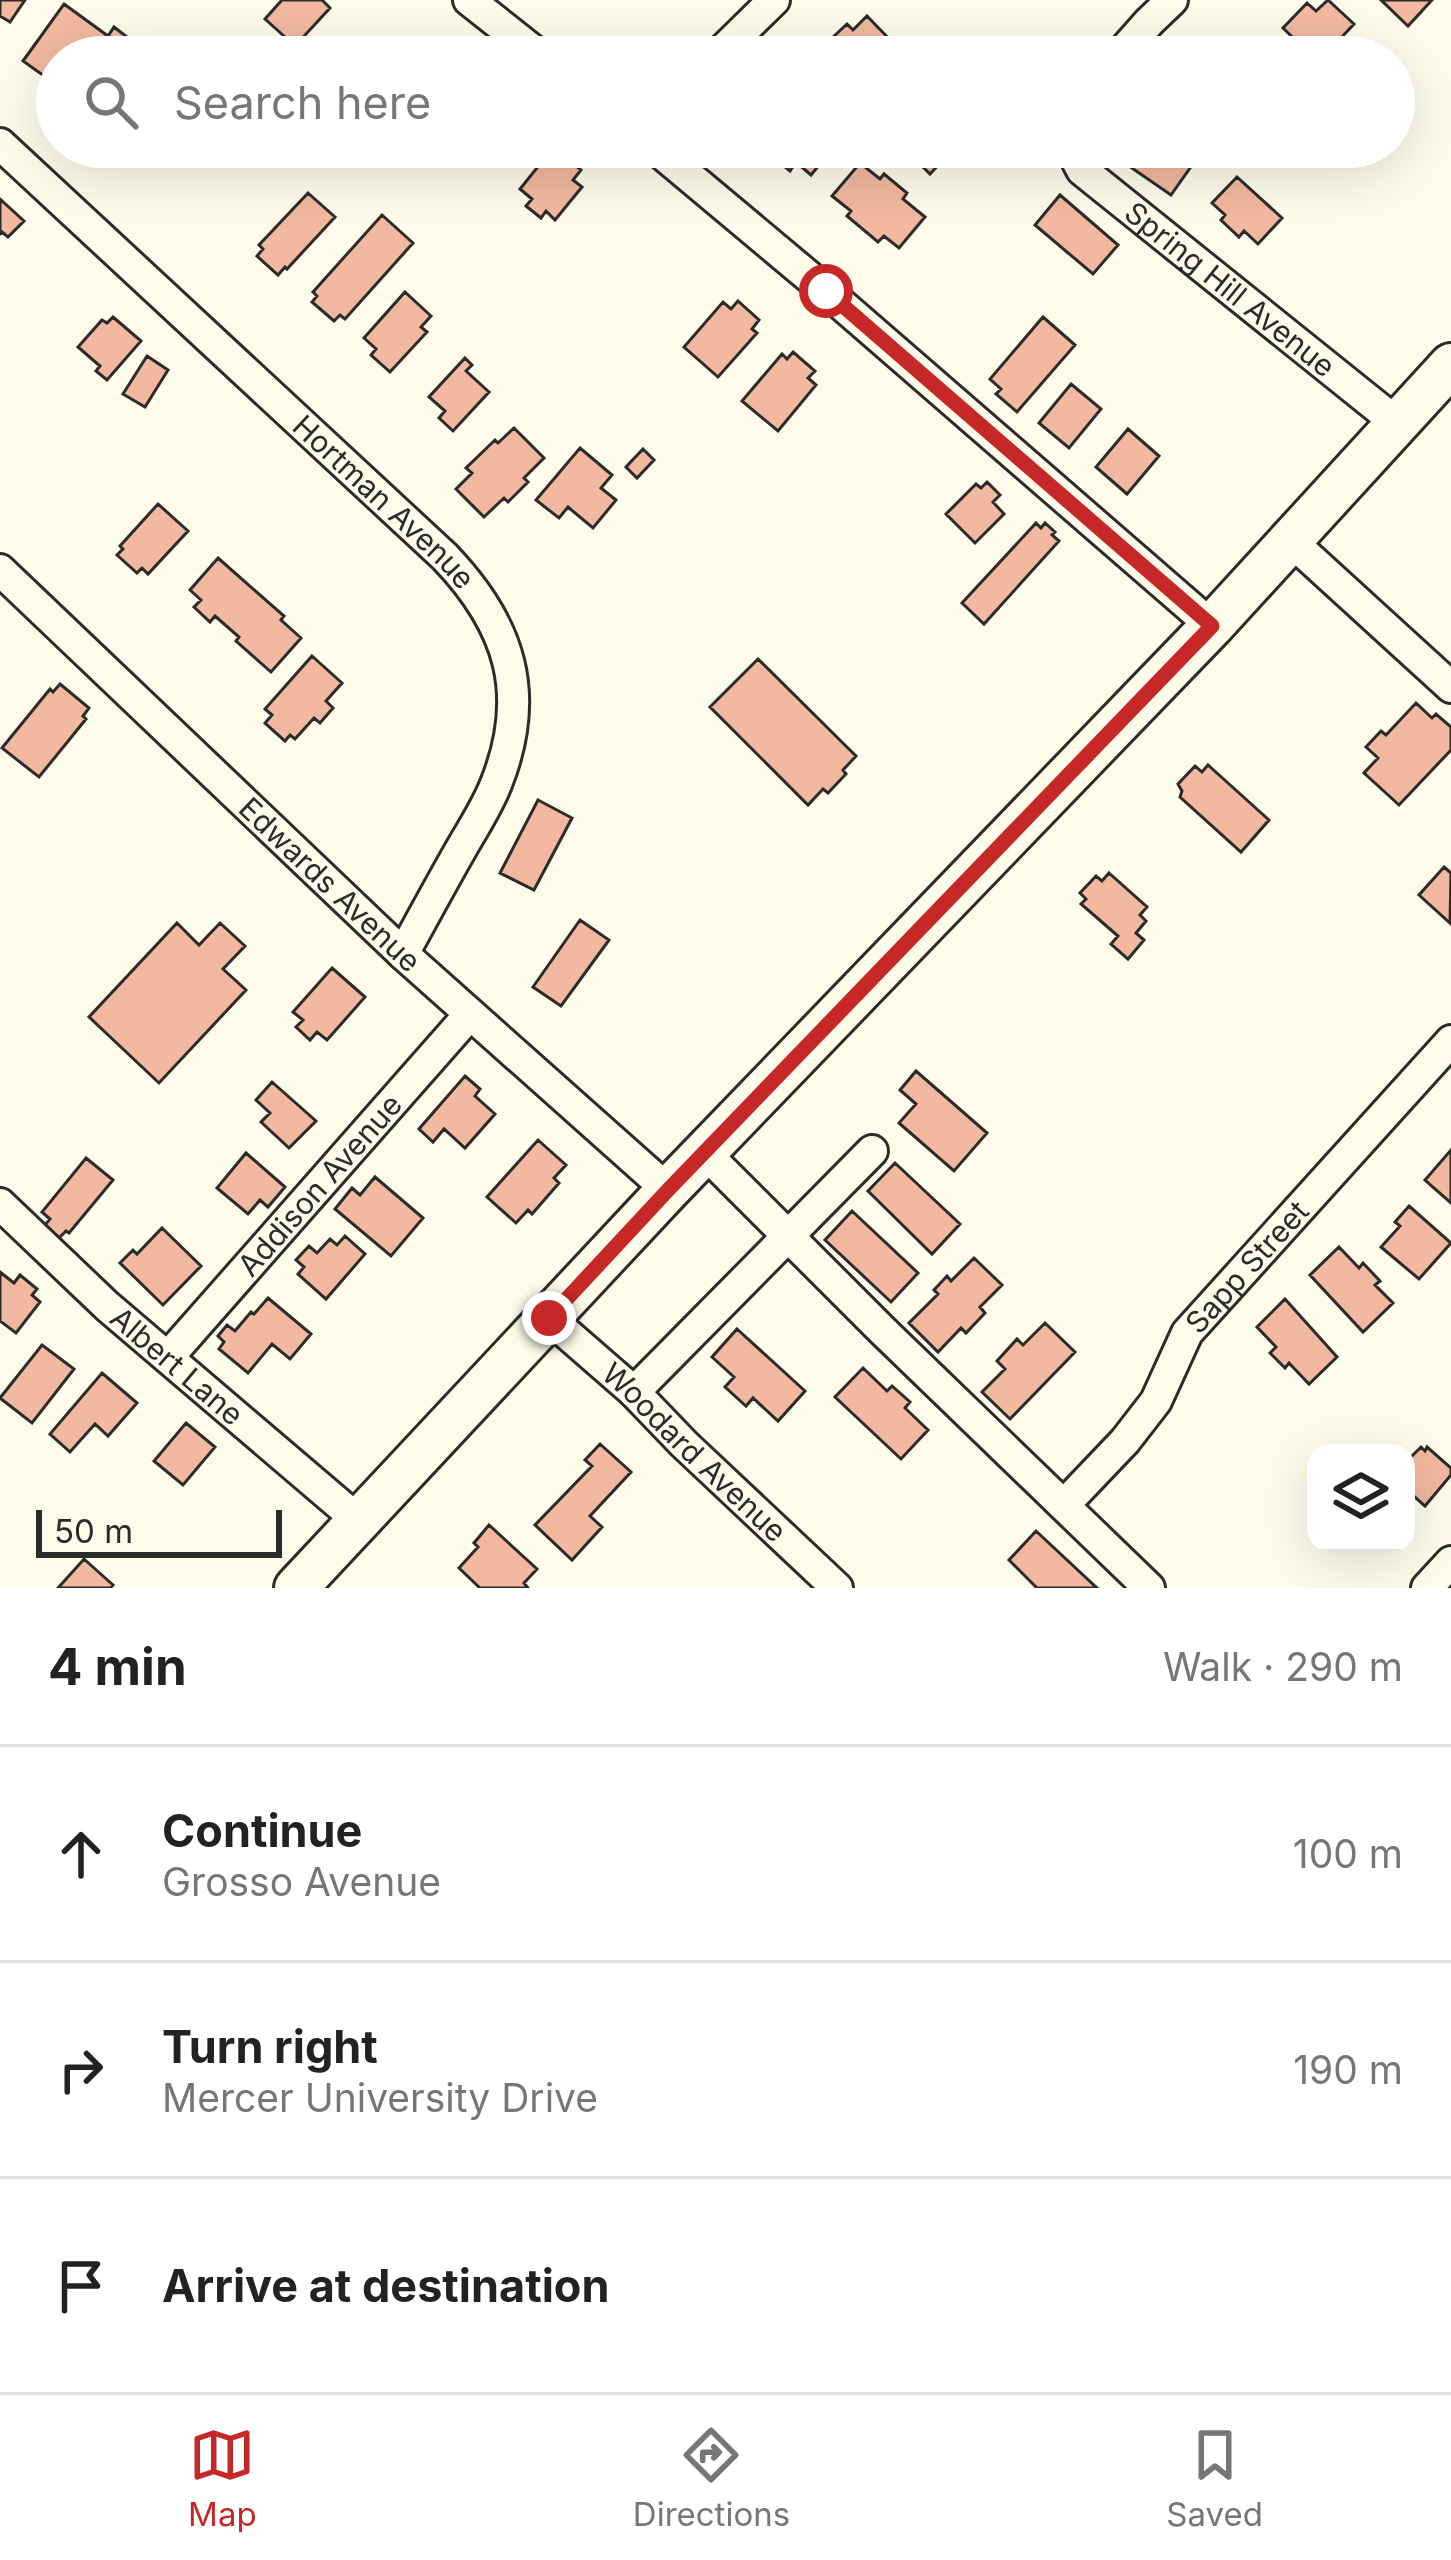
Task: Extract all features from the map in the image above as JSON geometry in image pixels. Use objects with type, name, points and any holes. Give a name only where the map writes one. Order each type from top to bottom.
[{"type":"main road","points":[[296,1588],[668,1190],[1212,626],[1451,365]]},
{"type":"street","points":[[469,0],[514,36]]},
{"type":"street","points":[[737,36],[774,0]]},
{"type":"street","points":[[1137,36],[1172,0]]},
{"type":"street","name":"Hortman Avenue","points":[[0,144],[445,557],[474,587],[500,634],[509,664],[513,730],[495,787],[403,954]]},
{"type":"street","points":[[679,168],[1212,626]]},
{"type":"street","name":"Spring Hill Avenue","points":[[1081,168],[1397,423]]},
{"type":"street","points":[[1291,541],[1451,687]]},
{"type":"street","name":"Edwards Avenue","points":[[0,570],[403,954],[668,1190]]},
{"type":"street","name":"Addison Avenue","points":[[170,1356],[470,1014]]},
{"type":"street","name":"Sapp Street","points":[[1064,1504],[1156,1401],[1186,1333],[1451,1041]]},
{"type":"street","points":[[634,1392],[872,1151]]},
{"type":"street","points":[[705,1153],[1149,1588]]},
{"type":"street","name":"Albert Lane","points":[[0,1204],[107,1306],[359,1521]]},
{"type":"street","name":"Woodard Avenue","points":[[549,1318],[634,1392],[837,1588]]},
{"type":"street","points":[[1426,1588],[1451,1562]]},
{"type":"building","points":[[0,0],[25,0],[10,22],[0,16]]},
{"type":"building","points":[[282,0],[322,0],[330,8],[304,36],[284,36],[265,19]]},
{"type":"building","points":[[1328,0],[1354,24],[1343,36],[1291,36],[1283,28],[1307,3],[1316,11]]},
{"type":"building","points":[[1381,0],[1432,0],[1408,26]]},
{"type":"building","points":[[64,4],[108,36],[41,36]]},
{"type":"building","points":[[867,16],[886,36],[834,36],[847,24],[853,30]]},
{"type":"building","points":[[36,43],[36,70],[23,61]]},
{"type":"building","points":[[537,168],[581,170],[573,180],[582,187],[555,220],[546,211],[541,218],[526,206],[532,199],[520,189]]},
{"type":"building","points":[[856,168],[866,168],[880,179],[884,174],[907,193],[903,199],[925,217],[899,248],[884,236],[878,242],[832,196]]},
{"type":"building","points":[[1132,168],[1190,168],[1171,195]]},
{"type":"building","points":[[1237,177],[1282,218],[1258,244],[1244,231],[1239,237],[1212,203]]},
{"type":"building","points":[[308,193],[335,217],[278,275],[257,256],[263,249],[259,245]]},
{"type":"building","points":[[1060,195],[1118,245],[1093,274],[1035,225]]},
{"type":"building","points":[[0,199],[24,221],[8,237],[0,234]]},
{"type":"building","points":[[382,215],[413,243],[345,319],[340,315],[334,321],[312,302],[317,296],[313,292]]},
{"type":"building","points":[[405,292],[431,316],[421,327],[427,332],[390,372],[371,355],[376,349],[364,338]]},
{"type":"building","points":[[738,301],[759,320],[752,329],[757,333],[718,377],[684,347],[723,302],[731,309]]},
{"type":"building","points":[[113,317],[141,341],[107,380],[96,371],[100,366],[78,347],[102,320],[107,323]]},
{"type":"building","points":[[1043,317],[1075,345],[1017,412],[996,394],[1001,389],[990,379]]},
{"type":"building","points":[[793,352],[815,371],[808,378],[816,385],[778,431],[742,401],[782,354],[787,359]]},
{"type":"building","points":[[147,356],[168,370],[145,407],[123,394]]},
{"type":"building","points":[[465,358],[472,365],[466,371],[489,392],[453,431],[439,418],[445,411],[429,397]]},
{"type":"building","points":[[1071,384],[1101,409],[1069,448],[1039,423]]},
{"type":"building","points":[[514,428],[544,458],[508,502],[504,498],[484,517],[456,489],[472,473],[466,468]]},
{"type":"building","points":[[1128,429],[1159,456],[1127,494],[1096,467]]},
{"type":"building","points":[[580,448],[612,475],[601,488],[616,500],[593,528],[568,507],[559,518],[536,500]]},
{"type":"building","points":[[643,449],[654,460],[637,478],[626,467]]},
{"type":"building","points":[[987,482],[1000,495],[993,502],[1004,514],[975,543],[946,514],[976,484],[981,488]]},
{"type":"building","points":[[158,504],[188,531],[148,574],[142,568],[137,573],[117,555]]},
{"type":"building","points":[[1036,523],[1041,528],[1045,523],[1059,541],[984,624],[962,603]]},
{"type":"building","points":[[218,558],[284,616],[281,620],[301,638],[271,672],[215,616],[210,622],[194,607],[201,600],[190,590]]},
{"type":"building","points":[[312,656],[342,683],[326,701],[333,708],[320,723],[314,718],[295,739],[290,735],[285,741],[265,723],[272,715],[265,709]]},
{"type":"building","points":[[758,659],[856,756],[828,793],[823,789],[808,805],[710,707]]},
{"type":"building","points":[[60,684],[89,708],[83,716],[86,719],[39,777],[2,748],[50,689],[53,692]]},
{"type":"building","points":[[1416,703],[1451,727],[1451,750],[1399,805],[1364,773],[1378,758],[1366,747],[1381,731],[1386,735]]},
{"type":"building","points":[[1208,765],[1269,820],[1241,852],[1180,797],[1178,784],[1195,766],[1202,772]]},
{"type":"building","points":[[538,800],[572,818],[534,890],[500,873]]},
{"type":"building","points":[[1444,867],[1451,873],[1450,923],[1419,895]]},
{"type":"building","points":[[1109,873],[1147,907],[1140,915],[1146,921],[1136,933],[1144,940],[1128,959],[1111,944],[1118,936],[1081,904],[1086,899],[1080,893],[1096,876],[1102,881]]},
{"type":"building","points":[[580,920],[609,940],[561,1006],[533,987]]},
{"type":"building","points":[[177,923],[199,945],[220,923],[245,946],[223,969],[246,990],[159,1083],[89,1017]]},
{"type":"building","points":[[332,968],[365,997],[327,1040],[317,1032],[310,1040],[296,1027],[303,1020],[293,1012]]},
{"type":"building","points":[[916,1071],[987,1133],[954,1171],[899,1123],[916,1104],[900,1090]]},
{"type":"building","points":[[465,1076],[480,1089],[475,1096],[495,1114],[465,1148],[444,1129],[433,1142],[419,1129]]},
{"type":"building","points":[[272,1082],[316,1121],[289,1148],[261,1122],[270,1113],[256,1100]]},
{"type":"building","points":[[538,1140],[566,1165],[554,1178],[559,1183],[532,1214],[528,1210],[516,1223],[487,1197]]},
{"type":"building","points":[[1451,1150],[1451,1203],[1425,1180]]},
{"type":"building","points":[[246,1153],[285,1187],[268,1207],[260,1200],[248,1214],[217,1188]]},
{"type":"building","points":[[86,1158],[113,1180],[69,1233],[59,1238],[44,1226],[50,1219],[42,1212]]},
{"type":"building","points":[[895,1163],[960,1224],[932,1254],[868,1191]]},
{"type":"building","points":[[375,1177],[423,1218],[391,1256],[335,1209],[352,1188],[360,1195]]},
{"type":"building","points":[[1409,1206],[1451,1243],[1419,1279],[1381,1247],[1400,1226],[1395,1222]]},
{"type":"building","points":[[852,1211],[918,1273],[891,1302],[825,1240]]},
{"type":"building","points":[[162,1228],[201,1266],[163,1305],[120,1263],[133,1250],[137,1254]]},
{"type":"building","points":[[345,1236],[365,1254],[326,1299],[298,1274],[304,1267],[296,1260],[309,1246],[317,1253],[330,1239],[337,1245]]},
{"type":"building","points":[[1339,1247],[1359,1268],[1363,1263],[1393,1303],[1363,1332],[1310,1275]]},
{"type":"building","points":[[974,1258],[1002,1285],[980,1307],[985,1313],[966,1333],[961,1328],[938,1352],[909,1323],[938,1294],[934,1290],[947,1276],[951,1281]]},
{"type":"building","points":[[0,1272],[14,1283],[20,1275],[37,1289],[32,1295],[40,1302],[16,1333],[0,1321]]},
{"type":"building","points":[[268,1298],[311,1334],[290,1359],[272,1344],[248,1373],[219,1349],[224,1342],[218,1336],[227,1325],[235,1331]]},
{"type":"building","points":[[1285,1299],[1337,1357],[1309,1384],[1289,1363],[1285,1368],[1270,1353],[1276,1347],[1257,1327]]},
{"type":"building","points":[[1045,1323],[1075,1352],[1010,1419],[982,1392],[1005,1369],[997,1361],[1017,1339],[1023,1345]]},
{"type":"building","points":[[737,1329],[805,1391],[778,1421],[753,1398],[746,1406],[725,1387],[734,1377],[712,1357]]},
{"type":"building","points":[[42,1345],[74,1369],[32,1423],[0,1398]]},
{"type":"building","points":[[863,1368],[887,1391],[892,1386],[910,1402],[905,1408],[928,1430],[901,1459],[835,1397]]},
{"type":"building","points":[[102,1373],[137,1403],[108,1436],[95,1424],[70,1452],[50,1434]]},
{"type":"building","points":[[186,1423],[215,1447],[183,1485],[154,1461]]},
{"type":"building","points":[[600,1444],[631,1472],[590,1516],[602,1527],[572,1560],[535,1525],[592,1466],[585,1460]]},
{"type":"building","points":[[1427,1447],[1451,1468],[1451,1475],[1425,1506],[1415,1497],[1415,1453]]},
{"type":"building","points":[[489,1525],[537,1569],[524,1583],[528,1588],[480,1588],[459,1568]]},
{"type":"building","points":[[1036,1531],[1097,1588],[1037,1588],[1009,1560]]},
{"type":"building","points":[[84,1559],[113,1585],[58,1588]]},
{"type":"route","points":[[549,1318],[1212,626],[826,291]]}]
